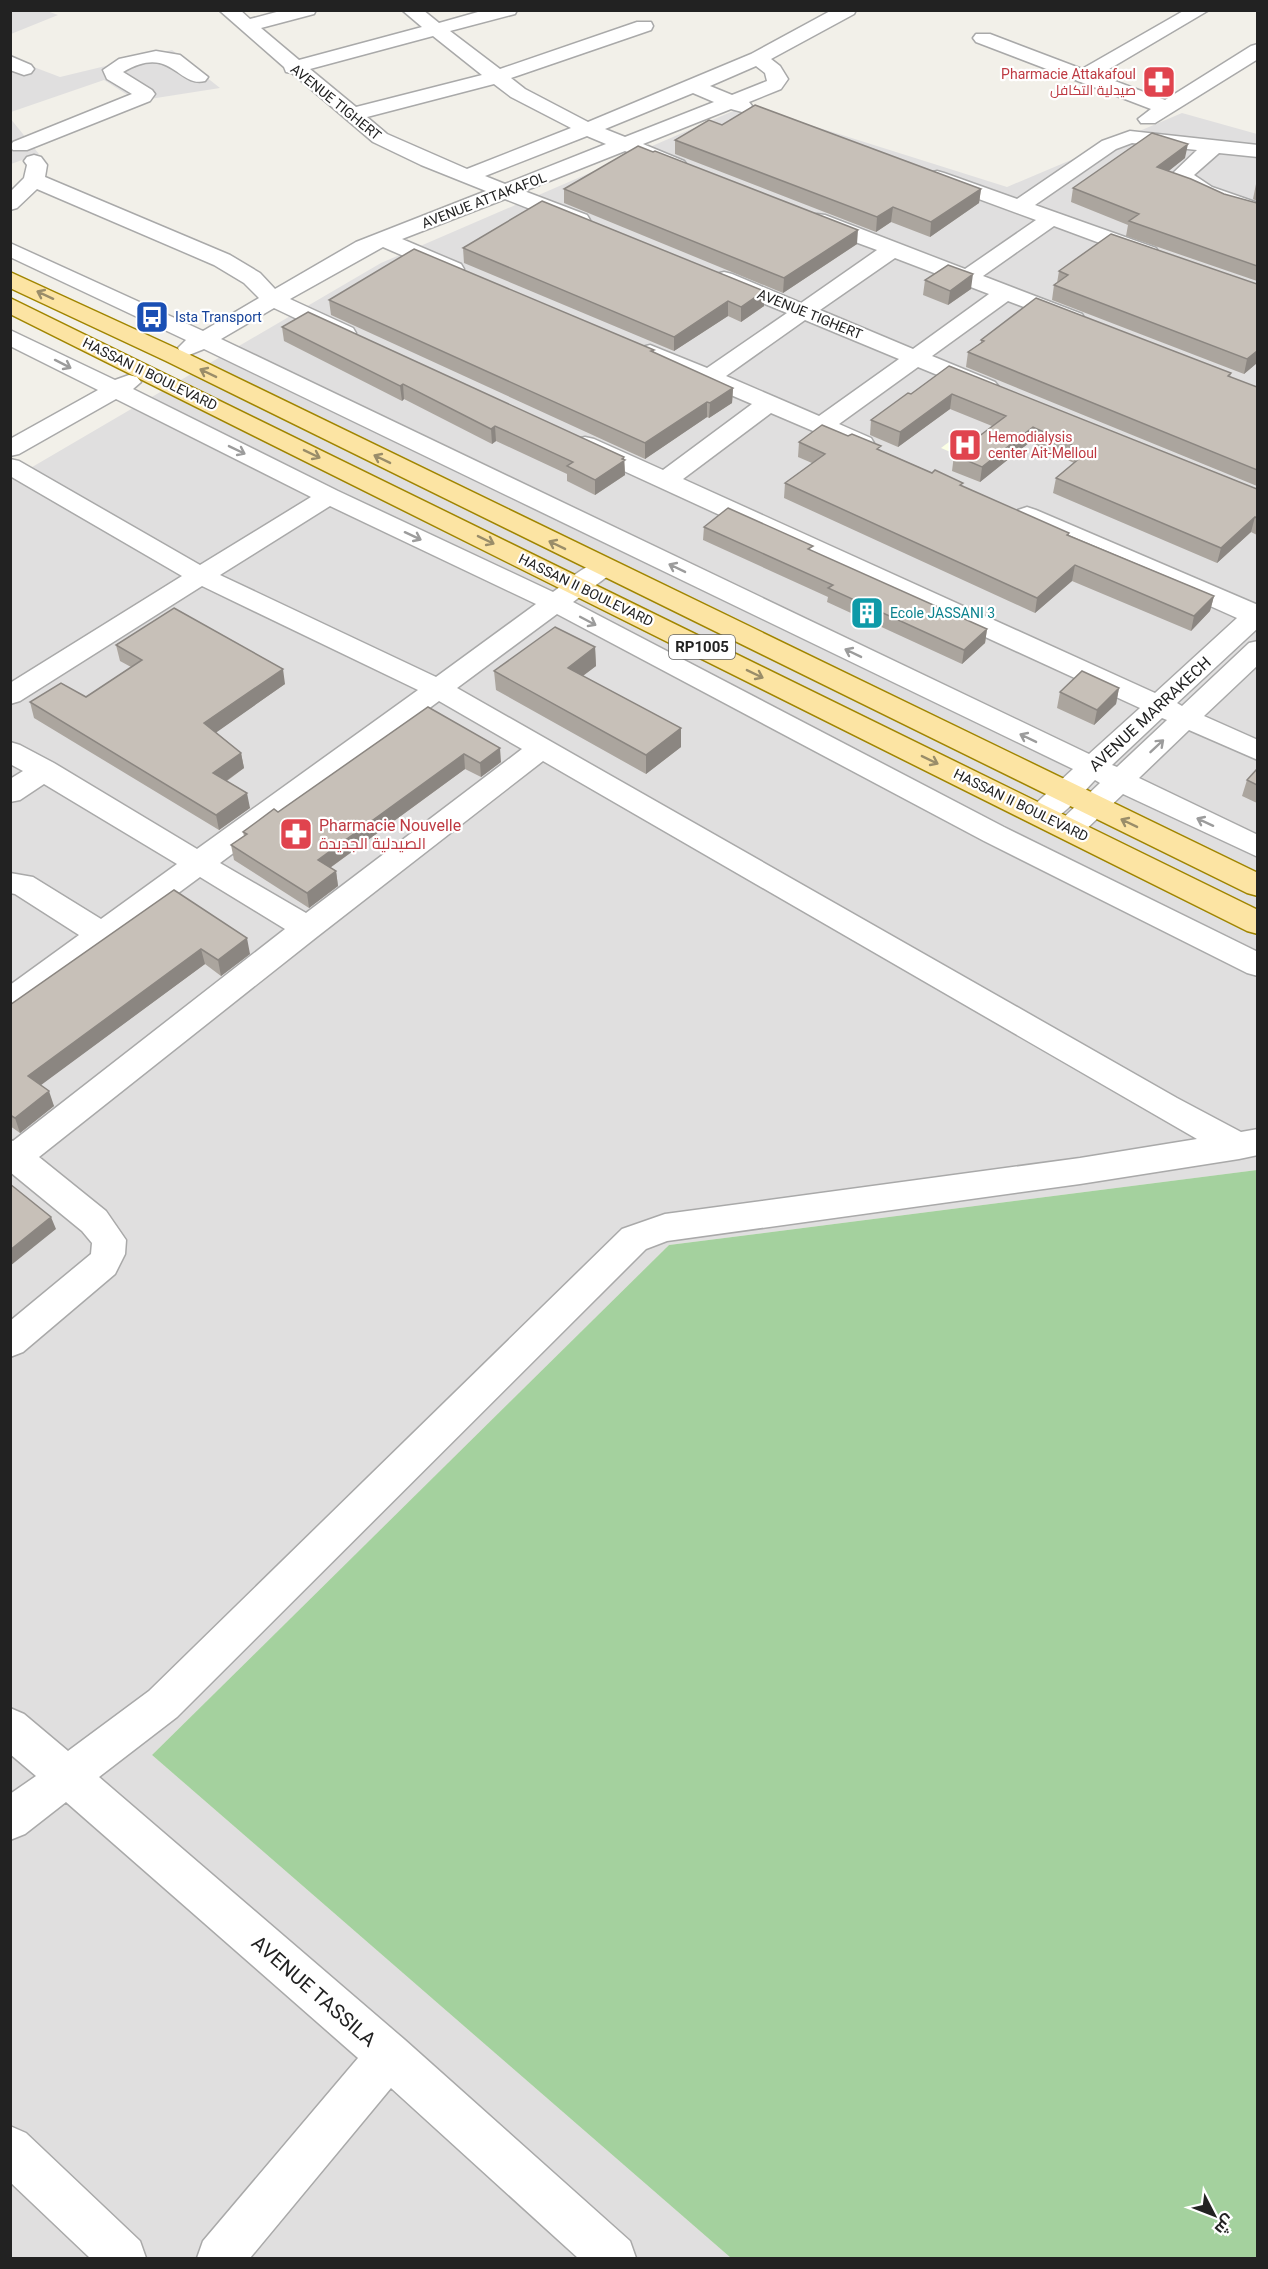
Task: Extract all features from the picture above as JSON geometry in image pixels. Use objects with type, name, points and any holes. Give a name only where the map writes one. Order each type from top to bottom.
[{"type":"main road","name":"HASSAN II BOULEVARD","points":[[10,279],[174,356],[603,568],[1257,886]]},
{"type":"main road","name":"HASSAN II BOULEVARD","points":[[10,305],[1257,923]]},
{"type":"main road","points":[[146,372],[174,356]]},
{"type":"street","name":"AVENUE TIGHERT","points":[[228,10],[293,68],[380,138],[428,161],[596,227]]},
{"type":"street","points":[[247,26],[308,10]]},
{"type":"street","points":[[411,10],[518,93],[587,129],[692,171]]},
{"type":"street","points":[[293,68],[508,10]]},
{"type":"street","points":[[467,176],[758,58],[847,10]]},
{"type":"street","points":[[1085,75],[1200,10]]},
{"type":"street","points":[[350,115],[496,77],[644,26]]},
{"type":"street","points":[[983,38],[1166,107]]},
{"type":"street","points":[[1019,207],[1166,107],[1257,50]]},
{"type":"street","points":[[15,143],[143,97],[145,94],[114,75],[113,70],[117,67],[142,58],[172,58],[198,77]]},
{"type":"street","name":"AVENUE ATTAKAFOL","points":[[174,356],[364,247],[768,88],[778,79],[773,70],[758,58]]},
{"type":"street","points":[[693,86],[766,114]]},
{"type":"street","points":[[1109,145],[1130,137],[1257,151]]},
{"type":"street","points":[[10,204],[33,180],[37,165],[28,151],[15,143]]},
{"type":"street","points":[[1215,146],[1182,174],[1185,180],[1199,189],[1257,210]]},
{"type":"street","points":[[920,171],[1171,261]]},
{"type":"street","points":[[33,180],[222,260],[252,278],[272,298],[367,343]]},
{"type":"street","points":[[792,210],[1094,326]]},
{"type":"street","points":[[968,278],[1052,218]]},
{"type":"street","points":[[383,239],[470,276]]},
{"type":"street","points":[[10,249],[204,340],[1257,847]]},
{"type":"street","points":[[709,377],[893,249]]},
{"type":"street","name":"AVENUE TIGHERT","points":[[705,271],[1005,394]]},
{"type":"street","points":[[822,425],[1007,292]]},
{"type":"street","points":[[10,337],[329,496],[555,603],[994,834],[1257,965]]},
{"type":"street","points":[[633,345],[887,453]]},
{"type":"street","points":[[10,449],[146,372]]},
{"type":"street","points":[[665,481],[769,403]]},
{"type":"street","points":[[559,431],[1257,751]]},
{"type":"street","points":[[10,466],[201,576],[437,688],[1165,1107],[1248,1144]]},
{"type":"street","points":[[10,695],[329,496]]},
{"type":"street","points":[[1006,506],[1256,615]]},
{"type":"street","points":[[10,1001],[603,568]]},
{"type":"street","name":"AVENUE MARRAKECH","points":[[1041,815],[1256,615]]},
{"type":"street","name":"AVENUE MARRAKECH","points":[[1069,829],[1257,649]]},
{"type":"street","points":[[10,1342],[103,1264],[108,1254],[109,1240],[94,1221],[13,1155],[540,749]]},
{"type":"street","points":[[10,751],[200,862],[307,928]]},
{"type":"street","points":[[10,793],[44,770]]},
{"type":"street","points":[[10,883],[22,884],[101,934]]},
{"type":"street","points":[[10,1820],[163,1704],[634,1239],[665,1228],[1091,1170],[1248,1144]]},
{"type":"street","name":"AVENUE TASSILA","points":[[10,1727],[66,1778],[389,2056],[595,2252]]},
{"type":"street","points":[[220,2259],[389,2056]]},
{"type":"street","points":[[10,2149],[123,2259]]},
{"type":"shaded area","points":[[11,10],[47,11],[58,15],[11,34]]},
{"type":"shaded area","points":[[172,50],[220,88],[137,101],[104,80],[11,112],[10,58],[60,77]]},
{"type":"shaded area","points":[[747,105],[1007,187],[1182,113],[1257,134],[1257,1170],[669,1245],[152,1755],[731,2258],[11,2258],[10,480],[381,263]]},
{"type":"shaded area","points":[[10,118],[39,154],[10,164]]},
{"type":"shaded area","name":"Hemodialysis center Ait-Melloul","points":[[962,432],[988,443],[967,459],[941,448]]},
{"type":"green space","points":[[1257,1170],[1257,2258],[731,2258],[152,1755],[669,1245]]},
{"type":"building","points":[[755,105],[981,189],[931,222],[893,207],[877,217],[675,140],[709,120],[722,125]]},
{"type":"building","points":[[1152,133],[1188,144],[1157,167],[1224,194],[1257,203],[1257,266],[1129,221],[1139,214],[1073,188]]},
{"type":"building","points":[[638,146],[858,230],[784,278],[564,189]]},
{"type":"building","points":[[542,201],[764,291],[741,307],[728,301],[674,337],[463,248]]},
{"type":"building","points":[[1111,234],[1257,284],[1257,351],[1247,359],[1054,285],[1068,275],[1059,271]]},
{"type":"building","points":[[414,249],[654,350],[651,351],[733,388],[710,403],[707,402],[645,443],[329,300]]},
{"type":"building","points":[[948,265],[973,274],[950,291],[925,280]]},
{"type":"building","points":[[1036,298],[1231,373],[1228,376],[1257,387],[1257,470],[968,352]]},
{"type":"building","points":[[308,312],[624,457],[622,459],[625,460],[595,480],[567,466],[573,462],[495,426],[491,429],[403,384],[400,386],[282,327]]},
{"type":"building","points":[[949,366],[1257,489],[1257,518],[1255,517],[1221,548],[1056,478],[1087,452],[1033,427],[982,467],[954,455],[1006,416],[952,394],[900,432],[871,420]]},
{"type":"building","points":[[822,425],[881,446],[877,449],[932,473],[935,470],[963,483],[960,485],[1069,533],[1067,535],[1214,596],[1194,616],[1075,565],[1037,598],[785,483],[825,454],[799,442]]},
{"type":"building","points":[[728,508],[813,546],[808,549],[987,629],[964,650],[828,588],[833,585],[704,527]]},
{"type":"building","points":[[174,608],[283,669],[204,723],[241,753],[213,773],[247,793],[216,815],[30,702],[61,683],[86,697],[142,660],[116,645]]},
{"type":"building","points":[[555,627],[595,647],[568,668],[681,728],[646,755],[494,671]]},
{"type":"building","points":[[1082,671],[1119,688],[1097,710],[1060,692]]},
{"type":"building","points":[[428,707],[500,748],[480,763],[464,754],[318,860],[336,871],[307,893],[231,845],[247,834],[243,832],[274,809],[278,812]]},
{"type":"building","points":[[1257,769],[1257,785],[1247,780]]},
{"type":"building","points":[[174,890],[247,938],[218,960],[201,949],[28,1076],[49,1091],[15,1118],[10,1115],[10,1005]]},
{"type":"building","points":[[10,1184],[51,1217],[10,1250]]},
{"type":"place","name":"Pharmacie Attakafoul صيدلية التكافل","points":[[1159,82]]},
{"type":"place","name":"Ista Transport","points":[[152,317]]},
{"type":"place","name":"Hemodialysis center Ait-Melloul","points":[[965,445]]},
{"type":"place","name":"Ecole JASSANI 3","points":[[867,613]]},
{"type":"place","name":"Pharmacie Nouvelle الصيدلية الجديدة","points":[[296,834]]}]
